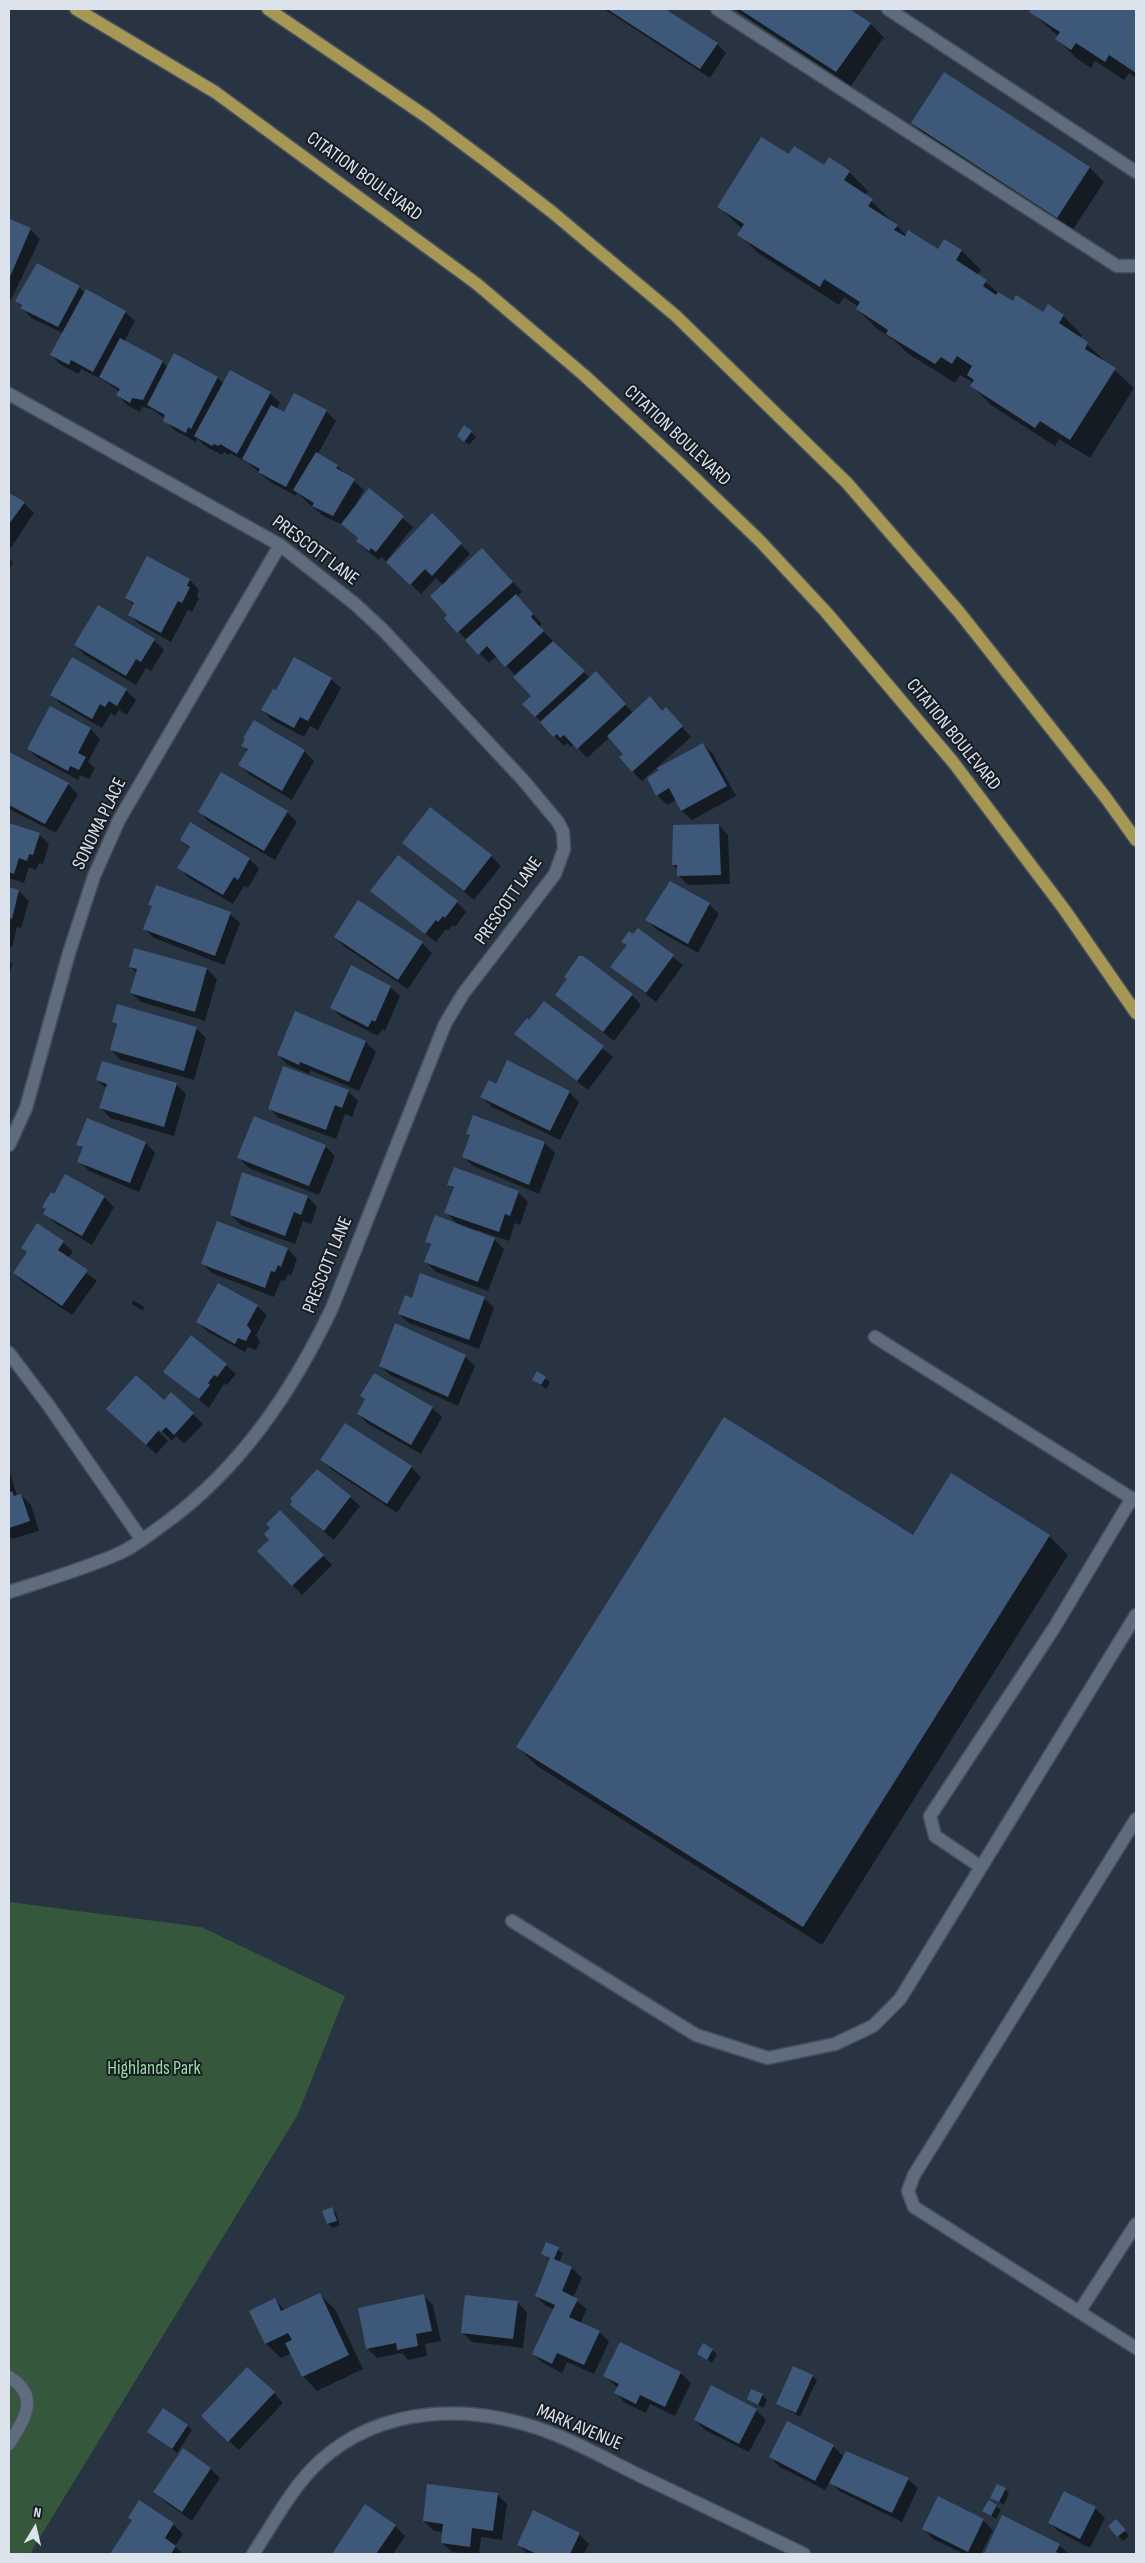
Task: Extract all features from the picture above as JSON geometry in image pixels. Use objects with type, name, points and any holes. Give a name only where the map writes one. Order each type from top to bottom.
[{"type":"main road","name":"CITATION BOULEVARD","points":[[76,9],[215,92],[477,284],[585,376],[680,464],[760,541],[826,612],[953,762],[1064,909],[1136,1013]]},
{"type":"main road","points":[[268,9],[427,117],[490,164],[552,212],[676,316],[847,483],[959,612],[1106,798],[1136,840]]},
{"type":"street","points":[[716,9],[1117,266],[1136,266]]},
{"type":"street","points":[[888,9],[1136,172]]},
{"type":"street","name":"PRESCOTT LANE","points":[[9,394],[280,545],[356,604],[398,645],[523,780],[558,822],[563,832],[564,849],[555,874],[463,994],[445,1024],[332,1308],[307,1358],[277,1408],[237,1459],[195,1501],[142,1540],[121,1553],[9,1592]]},
{"type":"street","name":"SONOMA PLACE","points":[[9,1144],[26,1108],[69,954],[94,876],[119,820],[280,545]]},
{"type":"street","points":[[874,1337],[1134,1500],[1054,1628],[930,1816],[935,1836],[981,1867]]},
{"type":"street","points":[[9,1353],[49,1406],[142,1540]]},
{"type":"street","points":[[512,1921],[696,2035],[768,2058],[836,2044],[873,2026],[900,1999],[1136,1615]]},
{"type":"street","points":[[1136,1819],[914,2175],[908,2191],[914,2207],[1136,2348]]},
{"type":"street","points":[[1079,2312],[1136,2224]]},
{"type":"street","points":[[9,2377],[19,2383],[26,2396],[28,2410],[9,2444]]},
{"type":"street","name":"MARK AVENUE","points":[[253,2554],[299,2485],[319,2462],[343,2444],[377,2426],[415,2415],[452,2412],[492,2416],[551,2433],[781,2549],[804,2554]]},
{"type":"green space","name":"Highlands Park","points":[[9,1902],[201,1927],[345,1996],[298,2114],[31,2552],[35,2554],[9,2554]]},
{"type":"building","points":[[607,9],[665,9],[718,43],[700,69]]},
{"type":"building","points":[[739,9],[849,9],[871,23],[836,72]]},
{"type":"building","points":[[1031,9],[1136,9],[1136,73],[1109,55],[1105,62],[1076,43],[1071,50],[1055,39],[1060,32],[1029,12]]},
{"type":"building","points":[[944,72],[1090,167],[1057,218],[911,123]]},
{"type":"building","points":[[761,137],[789,154],[794,146],[824,165],[829,157],[850,171],[844,180],[873,199],[868,206],[898,225],[894,230],[905,236],[908,230],[938,249],[944,239],[962,250],[956,260],[987,280],[983,286],[996,295],[998,292],[1013,301],[1016,295],[1043,312],[1048,304],[1064,315],[1059,323],[1088,342],[1085,349],[1116,368],[1070,440],[1040,421],[1035,428],[970,386],[974,380],[967,375],[972,366],[957,356],[952,364],[941,357],[935,364],[886,334],[888,330],[856,309],[860,302],[824,279],[820,287],[737,235],[744,224],[717,207]]},
{"type":"building","points":[[10,219],[31,228],[9,279],[9,222]]},
{"type":"building","points":[[37,263],[80,286],[58,327],[20,308],[22,305],[15,301]]},
{"type":"building","points":[[86,289],[126,311],[93,372],[71,360],[69,365],[50,355]]},
{"type":"building","points":[[120,338],[163,361],[143,400],[132,398],[130,403],[116,395],[120,389],[99,377]]},
{"type":"building","points":[[174,353],[218,377],[191,429],[188,427],[186,433],[163,421],[165,415],[147,405]]},
{"type":"building","points":[[230,370],[271,392],[237,454],[220,444],[219,446],[214,444],[212,446],[194,436]]},
{"type":"building","points":[[294,393],[327,410],[286,487],[258,472],[260,469],[242,459],[271,405],[284,412]]},
{"type":"building","points":[[464,425],[472,431],[464,442],[457,436]]},
{"type":"building","points":[[316,452],[338,465],[336,468],[355,479],[333,516],[312,506],[314,503],[293,490]]},
{"type":"building","points":[[369,488],[404,516],[376,552],[371,548],[369,551],[356,541],[358,538],[341,524]]},
{"type":"building","points":[[9,493],[25,502],[9,524]]},
{"type":"building","points":[[432,513],[462,543],[432,576],[425,569],[410,585],[386,562]]},
{"type":"building","points":[[482,548],[513,582],[457,633],[444,618],[447,615],[430,596]]},
{"type":"building","points":[[147,556],[190,579],[187,586],[190,587],[182,603],[178,601],[161,633],[128,615],[134,603],[125,598]]},
{"type":"building","points":[[516,594],[533,614],[531,617],[544,631],[505,667],[487,646],[478,655],[465,640]]},
{"type":"building","points":[[98,605],[155,639],[141,662],[136,659],[126,676],[74,645]]},
{"type":"building","points":[[553,641],[585,671],[535,717],[522,704],[531,696],[513,677]]},
{"type":"building","points":[[72,657],[127,689],[117,706],[109,701],[105,707],[100,704],[92,719],[50,695]]},
{"type":"building","points":[[294,657],[332,678],[308,721],[300,717],[294,728],[261,710],[273,689],[276,690]]},
{"type":"building","points":[[596,671],[626,704],[577,749],[564,735],[560,738],[557,734],[553,737],[540,722]]},
{"type":"building","points":[[650,696],[662,711],[666,707],[683,726],[632,772],[619,757],[623,754],[607,736]]},
{"type":"building","points":[[50,706],[91,728],[78,753],[86,757],[79,770],[70,766],[68,771],[27,749]]},
{"type":"building","points":[[254,720],[305,750],[282,791],[238,765],[248,749],[241,746],[245,739],[243,738]]},
{"type":"building","points":[[703,743],[727,786],[681,811],[669,788],[656,796],[647,778],[659,770],[657,768]]},
{"type":"building","points":[[9,752],[69,783],[45,824],[9,805]]},
{"type":"building","points":[[221,772],[288,811],[264,851],[198,812]]},
{"type":"building","points":[[430,807],[492,855],[464,891],[402,843]]},
{"type":"building","points":[[190,822],[250,858],[238,880],[234,877],[223,895],[177,868],[190,847],[180,840]]},
{"type":"building","points":[[9,823],[40,833],[33,855],[29,854],[27,861],[19,858],[14,874],[9,872]]},
{"type":"building","points":[[719,824],[721,875],[677,876],[677,865],[672,865],[673,825]]},
{"type":"building","points":[[398,855],[458,901],[445,918],[443,916],[438,922],[436,920],[425,934],[370,891]]},
{"type":"building","points":[[670,881],[710,903],[688,944],[645,920]]},
{"type":"building","points":[[156,885],[231,912],[215,956],[143,929],[152,906],[148,905]]},
{"type":"building","points":[[9,887],[19,890],[12,919],[9,918]]},
{"type":"building","points":[[358,900],[423,942],[398,980],[334,937]]},
{"type":"building","points":[[638,928],[674,955],[646,993],[610,967],[627,945],[621,942],[629,931],[633,934]]},
{"type":"building","points":[[134,948],[207,968],[195,1012],[130,993],[137,969],[129,967]]},
{"type":"building","points":[[579,956],[583,956],[633,994],[603,1032],[555,995],[567,979],[564,977]]},
{"type":"building","points":[[351,965],[391,986],[375,1022],[372,1020],[368,1027],[330,1008]]},
{"type":"building","points":[[544,1001],[604,1046],[577,1081],[514,1034],[527,1018],[529,1020]]},
{"type":"building","points":[[117,1004],[197,1027],[184,1071],[110,1050],[117,1024],[112,1022]]},
{"type":"building","points":[[295,1011],[366,1041],[349,1082],[300,1062],[299,1065],[277,1055]]},
{"type":"building","points":[[507,1060],[570,1091],[550,1131],[480,1097],[489,1080],[496,1084]]},
{"type":"building","points":[[102,1061],[177,1083],[164,1127],[99,1108],[107,1084],[96,1080]]},
{"type":"building","points":[[283,1066],[349,1090],[342,1108],[335,1105],[326,1130],[268,1109]]},
{"type":"building","points":[[473,1115],[545,1142],[529,1185],[462,1157],[470,1135],[466,1134]]},
{"type":"building","points":[[254,1116],[326,1145],[309,1186],[237,1158]]},
{"type":"building","points":[[87,1118],[146,1142],[130,1183],[77,1162],[83,1147],[76,1145]]},
{"type":"building","points":[[454,1167],[519,1191],[510,1216],[505,1214],[499,1232],[444,1213],[454,1187],[447,1185]]},
{"type":"building","points":[[242,1172],[308,1196],[301,1215],[294,1212],[285,1236],[230,1215]]},
{"type":"building","points":[[65,1174],[105,1196],[82,1236],[43,1214],[46,1209],[42,1207],[51,1192],[54,1194]]},
{"type":"building","points":[[435,1215],[495,1238],[478,1282],[424,1262],[431,1244],[425,1242]]},
{"type":"building","points":[[217,1221],[288,1248],[281,1267],[278,1265],[275,1272],[271,1271],[265,1288],[201,1264]]},
{"type":"building","points":[[37,1223],[64,1241],[58,1250],[88,1270],[62,1306],[13,1273],[27,1252],[21,1248]]},
{"type":"building","points":[[420,1273],[485,1297],[469,1340],[398,1314],[405,1295],[412,1298]]},
{"type":"building","points":[[218,1283],[258,1305],[247,1325],[251,1331],[246,1341],[238,1338],[235,1344],[196,1322]]},
{"type":"building","points":[[395,1323],[466,1355],[448,1397],[379,1366]]},
{"type":"building","points":[[191,1335],[227,1364],[217,1377],[214,1375],[208,1383],[210,1385],[199,1399],[163,1372]]},
{"type":"building","points":[[537,1371],[546,1377],[541,1385],[532,1380]]},
{"type":"building","points":[[374,1373],[433,1407],[411,1445],[357,1414],[365,1399],[360,1396]]},
{"type":"building","points":[[136,1375],[164,1400],[171,1392],[194,1413],[174,1435],[166,1427],[161,1432],[159,1430],[146,1445],[106,1409]]},
{"type":"building","points":[[724,1417],[913,1535],[951,1473],[1050,1535],[803,1927],[516,1747]]},
{"type":"building","points":[[345,1423],[412,1466],[387,1504],[320,1460]]},
{"type":"building","points":[[317,1469],[351,1496],[324,1531],[290,1505],[292,1501],[290,1499]]},
{"type":"building","points":[[12,1491],[14,1496],[21,1494],[30,1521],[9,1528],[9,1493]]},
{"type":"building","points":[[280,1510],[324,1555],[292,1586],[257,1551],[269,1540],[264,1534],[270,1528],[266,1524]]},
{"type":"building","points":[[332,2207],[337,2221],[327,2224],[322,2211]]},
{"type":"building","points":[[546,2242],[559,2247],[554,2259],[572,2267],[562,2291],[578,2299],[569,2317],[600,2331],[584,2365],[557,2353],[552,2364],[532,2354],[555,2305],[535,2296],[550,2258],[541,2254]]},
{"type":"building","points":[[320,2293],[349,2355],[302,2377],[285,2343],[292,2340],[288,2333],[265,2344],[249,2311],[275,2298],[281,2311]]},
{"type":"building","points":[[424,2294],[432,2331],[416,2334],[418,2346],[397,2350],[396,2343],[366,2349],[358,2308]]},
{"type":"building","points":[[465,2295],[518,2301],[513,2339],[461,2333]]},
{"type":"building","points":[[620,2342],[681,2372],[665,2407],[640,2395],[636,2404],[614,2393],[619,2384],[603,2376]]},
{"type":"building","points":[[703,2343],[713,2349],[707,2360],[697,2354]]},
{"type":"building","points":[[793,2366],[813,2375],[796,2413],[776,2404]]},
{"type":"building","points":[[247,2367],[275,2392],[228,2442],[201,2416]]},
{"type":"building","points":[[711,2385],[757,2409],[739,2444],[694,2420]]},
{"type":"building","points":[[751,2389],[763,2394],[758,2405],[747,2399]]},
{"type":"building","points":[[163,2408],[188,2425],[172,2449],[147,2432]]},
{"type":"building","points":[[787,2421],[834,2445],[815,2481],[769,2457]]},
{"type":"building","points":[[183,2448],[211,2468],[182,2512],[153,2492]]},
{"type":"building","points":[[846,2451],[909,2478],[892,2513],[829,2483]]},
{"type":"building","points":[[427,2484],[498,2493],[493,2531],[472,2528],[470,2547],[441,2543],[443,2524],[423,2521]]},
{"type":"building","points":[[997,2484],[1006,2488],[999,2502],[990,2498]]},
{"type":"building","points":[[1064,2491],[1096,2507],[1080,2539],[1048,2523]]},
{"type":"building","points":[[938,2496],[984,2519],[968,2552],[922,2529]]},
{"type":"building","points":[[139,2500],[174,2523],[165,2538],[176,2546],[171,2554],[110,2554],[132,2520],[128,2518]]},
{"type":"building","points":[[989,2500],[997,2505],[991,2516],[982,2511]]},
{"type":"building","points":[[365,2504],[396,2525],[376,2554],[332,2554]]},
{"type":"building","points":[[533,2510],[580,2533],[570,2554],[537,2554],[517,2545]]},
{"type":"building","points":[[1002,2515],[1060,2544],[1056,2552],[1061,2554],[984,2554]]},
{"type":"building","points":[[1116,2519],[1126,2530],[1117,2537],[1108,2526]]}]
